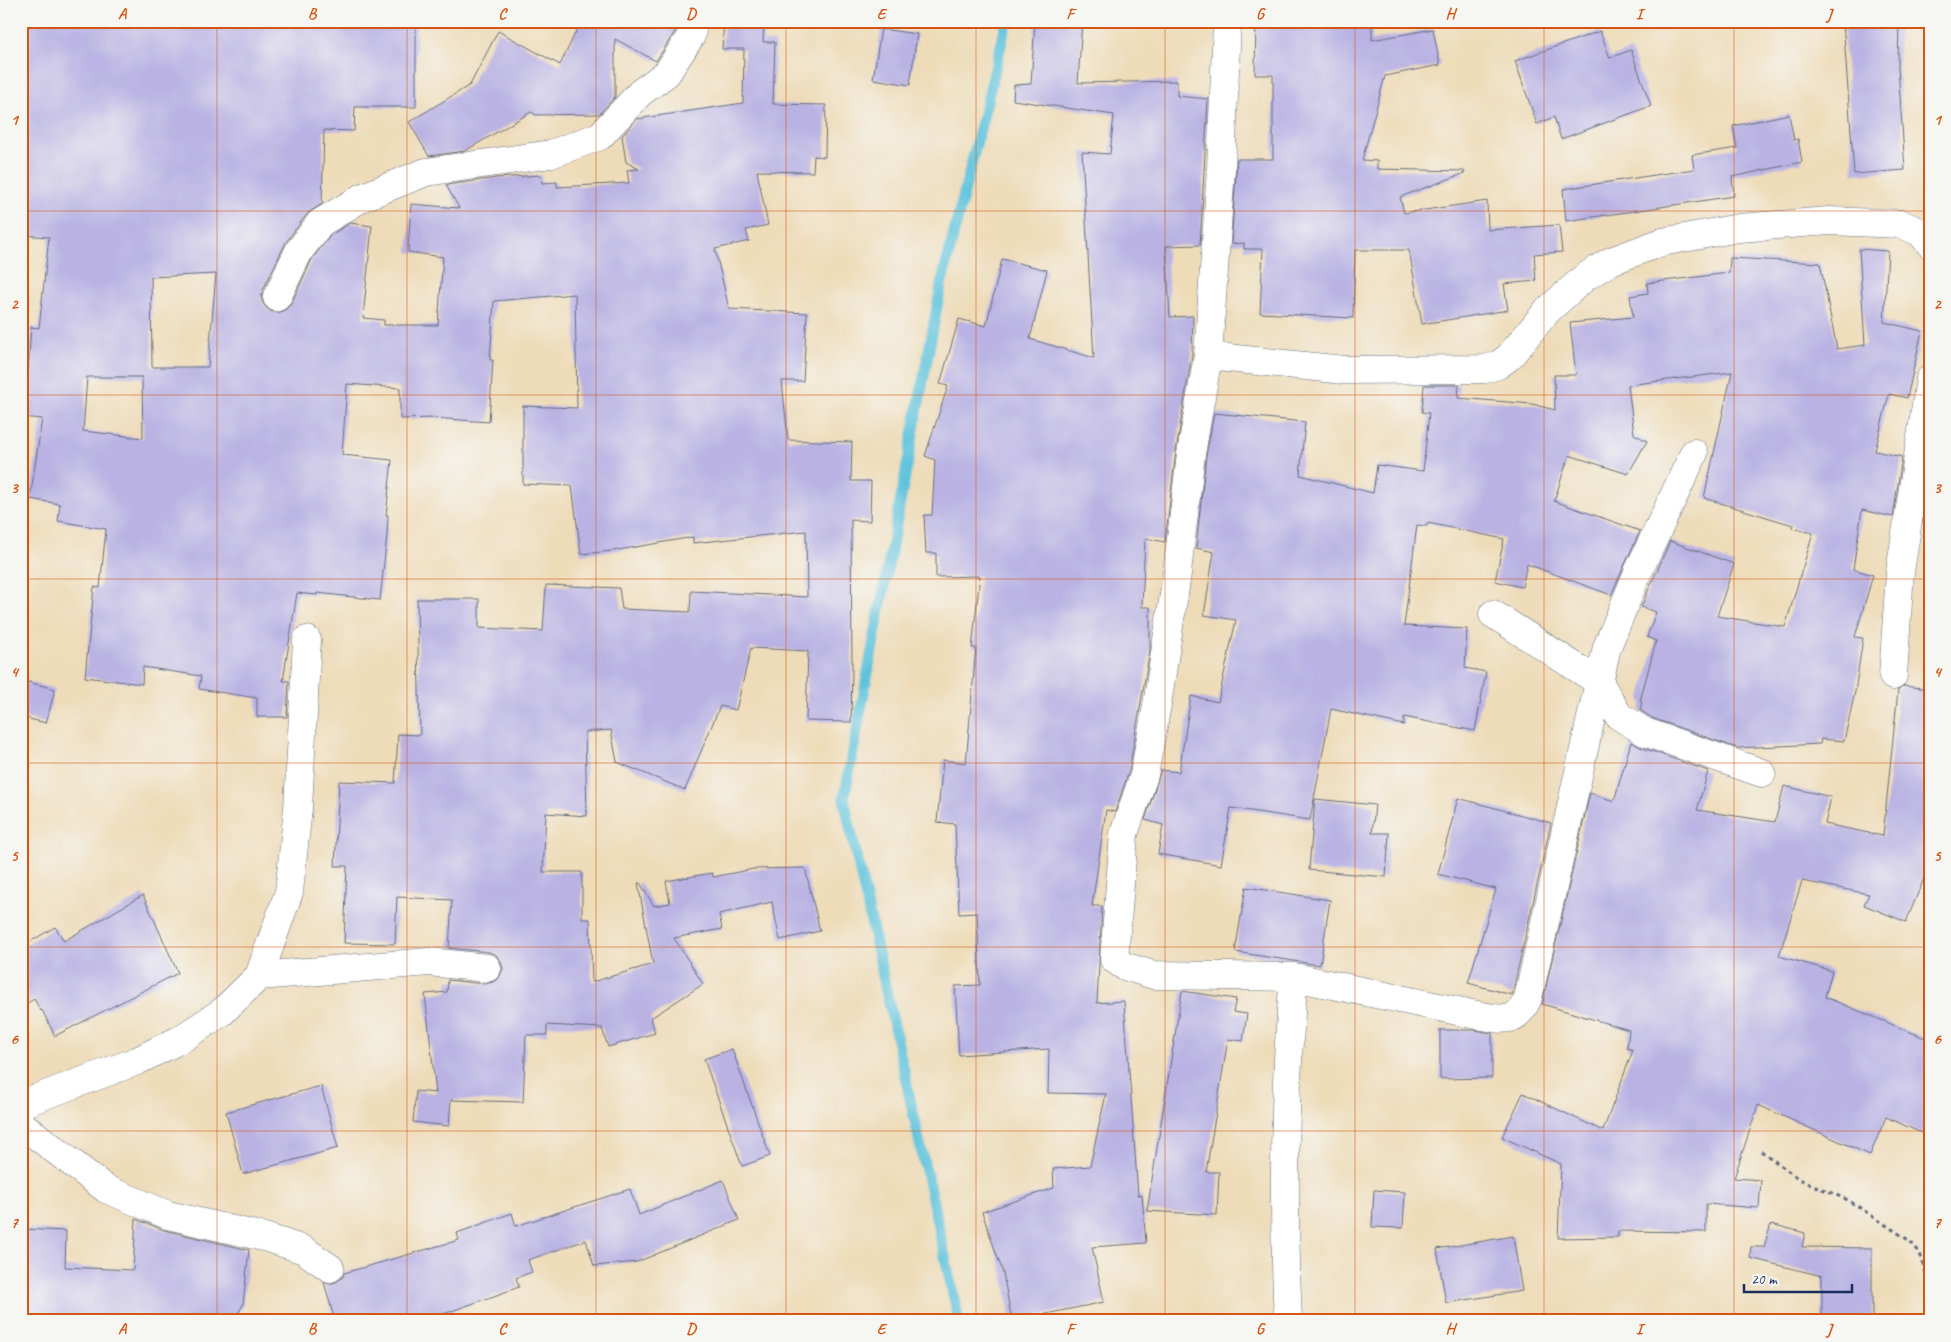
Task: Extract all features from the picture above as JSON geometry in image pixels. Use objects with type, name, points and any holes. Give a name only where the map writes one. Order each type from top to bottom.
[{"type":"street","points":[[277,296],[300,251],[320,223],[363,196],[426,172],[551,154],[600,136],[640,93],[667,73],[691,36],[694,21]]},
{"type":"street","points":[[1227,21],[1208,356],[1191,454],[1176,582],[1157,705],[1144,774],[1124,834],[1114,959],[1124,966],[1153,975],[1294,977],[1477,1016],[1503,1019],[1517,1016],[1524,1008],[1528,998],[1607,647],[1635,580],[1694,453]]},
{"type":"street","points":[[1208,356],[1344,370],[1485,369],[1498,365],[1510,357],[1546,311],[1585,277],[1611,261],[1662,242],[1739,228],[1829,221],[1901,224],[1920,232],[1930,244]]},
{"type":"street","points":[[1892,676],[1900,572],[1930,379]]},
{"type":"street","points":[[1493,614],[1599,682],[1619,716],[1645,732],[1762,774]]},
{"type":"street","points":[[21,1104],[138,1061],[181,1039],[222,1012],[258,976],[289,892],[298,808],[307,640]]},
{"type":"street","points":[[258,976],[429,962],[487,968]]},
{"type":"street","points":[[1288,1321],[1284,1222],[1284,1122],[1288,1042],[1294,977]]},
{"type":"street","points":[[21,1124],[106,1189],[168,1214],[268,1238],[304,1250],[330,1268]]},
{"type":"path","points":[[1761,1151],[1799,1179],[1848,1200],[1910,1241],[1920,1253],[1930,1287]]},
{"type":"building","points":[[23,21],[416,21],[416,107],[355,107],[354,131],[324,130],[322,204],[308,213],[286,242],[261,298],[264,305],[270,311],[278,313],[285,310],[291,304],[312,259],[331,235],[350,223],[372,226],[363,318],[384,320],[384,325],[438,325],[443,257],[408,252],[411,204],[459,208],[446,185],[496,178],[541,175],[542,183],[557,182],[557,187],[629,183],[627,170],[639,169],[626,162],[622,136],[637,119],[743,103],[744,49],[722,49],[724,21],[764,21],[763,42],[775,42],[773,104],[826,105],[825,157],[814,156],[813,172],[757,171],[768,225],[746,230],[749,241],[715,249],[729,309],[807,313],[803,381],[782,381],[788,440],[852,442],[851,481],[871,481],[870,521],[851,520],[851,722],[806,721],[808,651],[751,648],[736,710],[720,706],[685,790],[617,762],[611,730],[585,732],[587,816],[546,813],[543,872],[582,872],[582,919],[590,919],[592,982],[653,964],[638,883],[640,883],[654,906],[670,903],[666,881],[712,873],[713,877],[753,869],[805,868],[820,931],[780,940],[772,902],[719,914],[722,929],[674,938],[703,984],[651,1018],[655,1033],[608,1047],[602,1028],[547,1025],[547,1035],[526,1035],[523,1102],[451,1100],[449,1126],[413,1122],[416,1091],[436,1093],[425,994],[447,992],[448,980],[485,984],[493,982],[499,978],[503,969],[501,961],[496,955],[489,952],[449,948],[452,900],[397,897],[395,944],[344,943],[347,866],[335,866],[339,781],[395,783],[398,734],[420,735],[417,599],[479,599],[479,628],[543,631],[546,585],[619,588],[622,609],[690,612],[691,591],[807,597],[806,531],[693,543],[693,537],[613,551],[581,554],[572,486],[523,484],[523,406],[577,408],[575,294],[494,301],[490,360],[493,360],[489,422],[433,418],[400,419],[400,388],[347,384],[342,455],[392,460],[380,600],[317,593],[317,595],[297,593],[283,681],[289,681],[287,717],[257,717],[257,698],[199,689],[201,676],[143,667],[142,684],[85,677],[94,587],[100,588],[106,529],[58,521],[60,504],[30,499],[42,419],[21,417],[21,384],[27,384],[31,327],[39,328],[49,237],[21,235],[21,63]],"holes":[[[216,274],[208,367],[152,367],[151,277]],[[87,377],[142,377],[143,438],[83,431]]]},
{"type":"building","points":[[581,21],[678,21],[676,30],[656,61],[615,39],[615,97],[599,114],[536,115],[531,112],[465,151],[429,156],[409,122],[470,85],[498,31],[560,65]]},
{"type":"building","points":[[1035,21],[1082,21],[1078,83],[1177,81],[1177,96],[1208,99],[1200,245],[1166,246],[1170,317],[1193,316],[1192,354],[1176,451],[1165,542],[1145,538],[1142,607],[1150,607],[1150,650],[1129,771],[1115,812],[1106,810],[1092,906],[1102,906],[1097,1003],[1124,1001],[1138,1195],[1142,1195],[1146,1243],[1092,1247],[1104,1302],[1012,1321],[1003,1273],[982,1212],[1054,1188],[1053,1169],[1090,1166],[1106,1094],[1048,1093],[1049,1049],[959,1055],[955,986],[980,985],[977,913],[959,914],[955,824],[937,822],[943,760],[966,763],[976,648],[972,648],[980,576],[936,577],[936,553],[926,553],[924,515],[932,515],[935,460],[925,456],[948,386],[940,384],[959,319],[986,326],[1002,259],[1047,270],[1030,339],[1094,358],[1082,152],[1110,154],[1114,115],[1013,100],[1014,85],[1031,84]]},
{"type":"building","points":[[1256,21],[1372,23],[1372,40],[1433,29],[1440,65],[1385,76],[1362,160],[1377,161],[1377,169],[1464,171],[1465,173],[1400,197],[1404,213],[1487,201],[1488,230],[1559,225],[1562,252],[1534,254],[1536,281],[1504,284],[1508,310],[1422,324],[1409,250],[1355,250],[1353,318],[1260,313],[1263,249],[1244,249],[1244,243],[1231,244],[1237,159],[1273,159],[1273,75],[1255,75]]},
{"type":"building","points":[[1843,21],[1899,21],[1898,67],[1905,170],[1854,174]]},
{"type":"building","points":[[881,29],[917,34],[910,85],[873,79]]},
{"type":"building","points":[[1600,31],[1610,58],[1631,50],[1651,106],[1561,139],[1554,117],[1537,124],[1515,61]]},
{"type":"building","points":[[1789,114],[1794,140],[1798,139],[1802,162],[1732,177],[1734,196],[1566,221],[1563,189],[1694,169],[1692,155],[1737,148],[1733,126]]},
{"type":"building","points":[[1859,249],[1888,251],[1884,322],[1922,331],[1907,398],[1889,394],[1875,451],[1902,457],[1893,517],[1862,510],[1853,569],[1873,575],[1855,637],[1863,638],[1855,692],[1844,741],[1821,739],[1820,744],[1737,748],[1652,718],[1640,710],[1642,702],[1640,701],[1656,641],[1647,637],[1656,612],[1641,607],[1670,541],[1734,564],[1717,616],[1785,627],[1813,533],[1792,528],[1793,525],[1704,498],[1732,372],[1628,385],[1634,434],[1647,441],[1628,474],[1569,455],[1554,501],[1640,531],[1611,595],[1527,564],[1522,587],[1495,581],[1504,539],[1428,523],[1427,526],[1417,525],[1404,626],[1467,629],[1465,668],[1486,672],[1475,731],[1404,717],[1404,725],[1331,709],[1310,820],[1231,808],[1221,865],[1158,854],[1163,825],[1145,820],[1161,770],[1179,772],[1191,696],[1218,702],[1236,620],[1204,615],[1214,552],[1196,548],[1206,456],[1214,413],[1305,422],[1300,475],[1373,493],[1377,465],[1423,471],[1429,413],[1422,412],[1424,385],[1459,385],[1458,398],[1532,404],[1555,410],[1554,375],[1576,375],[1570,323],[1633,317],[1630,296],[1648,293],[1647,283],[1729,273],[1730,258],[1820,263],[1837,349],[1865,345]]},
{"type":"building","points":[[1930,482],[1930,525],[1923,524]]},
{"type":"building","points":[[21,680],[55,689],[46,723],[21,717]]},
{"type":"building","points":[[1904,686],[1930,689],[1930,864],[1906,922],[1864,905],[1869,894],[1802,881],[1779,956],[1832,971],[1825,997],[1930,1040],[1930,1137],[1886,1117],[1870,1155],[1758,1105],[1734,1178],[1761,1180],[1759,1208],[1706,1204],[1706,1232],[1618,1231],[1618,1237],[1558,1238],[1561,1164],[1502,1137],[1523,1093],[1603,1131],[1633,1050],[1627,1048],[1629,1030],[1542,1004],[1590,793],[1614,801],[1631,742],[1640,747],[1708,771],[1697,810],[1775,822],[1784,786],[1831,797],[1825,824],[1883,836],[1898,690]]},
{"type":"building","points":[[1458,798],[1551,823],[1512,995],[1468,983],[1496,889],[1438,874]]},
{"type":"building","points":[[1315,799],[1375,805],[1372,833],[1389,833],[1386,877],[1309,870]]},
{"type":"building","points":[[1246,887],[1330,900],[1320,965],[1235,952]]},
{"type":"building","points":[[143,895],[178,973],[55,1036],[42,1010],[34,999],[21,1007],[21,947],[55,927],[64,941]]},
{"type":"building","points":[[1182,991],[1236,999],[1233,1012],[1247,1014],[1243,1041],[1228,1039],[1206,1172],[1219,1172],[1217,1215],[1147,1211]]},
{"type":"building","points":[[1440,1030],[1475,1030],[1492,1033],[1492,1078],[1440,1079]]},
{"type":"building","points":[[732,1049],[770,1156],[742,1166],[704,1059]]},
{"type":"building","points":[[321,1086],[338,1148],[243,1174],[226,1112]]},
{"type":"building","points":[[723,1180],[739,1220],[637,1262],[594,1266],[586,1240],[528,1260],[532,1272],[516,1278],[519,1287],[449,1312],[419,1321],[335,1321],[324,1282],[329,1284],[336,1282],[343,1277],[344,1273],[459,1240],[457,1233],[512,1213],[516,1226],[630,1189],[639,1215]]},
{"type":"building","points":[[1374,1190],[1405,1192],[1403,1228],[1372,1227]]},
{"type":"building","points":[[136,1219],[164,1230],[249,1250],[243,1305],[233,1321],[21,1321],[21,1229],[66,1231],[65,1267],[133,1270]]},
{"type":"building","points":[[1771,1224],[1805,1233],[1802,1247],[1872,1248],[1872,1321],[1822,1321],[1822,1276],[1750,1258],[1751,1247],[1764,1247]]},
{"type":"building","points":[[1513,1236],[1522,1291],[1446,1303],[1437,1249]]},
{"type":"waterway","points":[[959,1321],[844,799],[942,281],[1007,21]]}]
